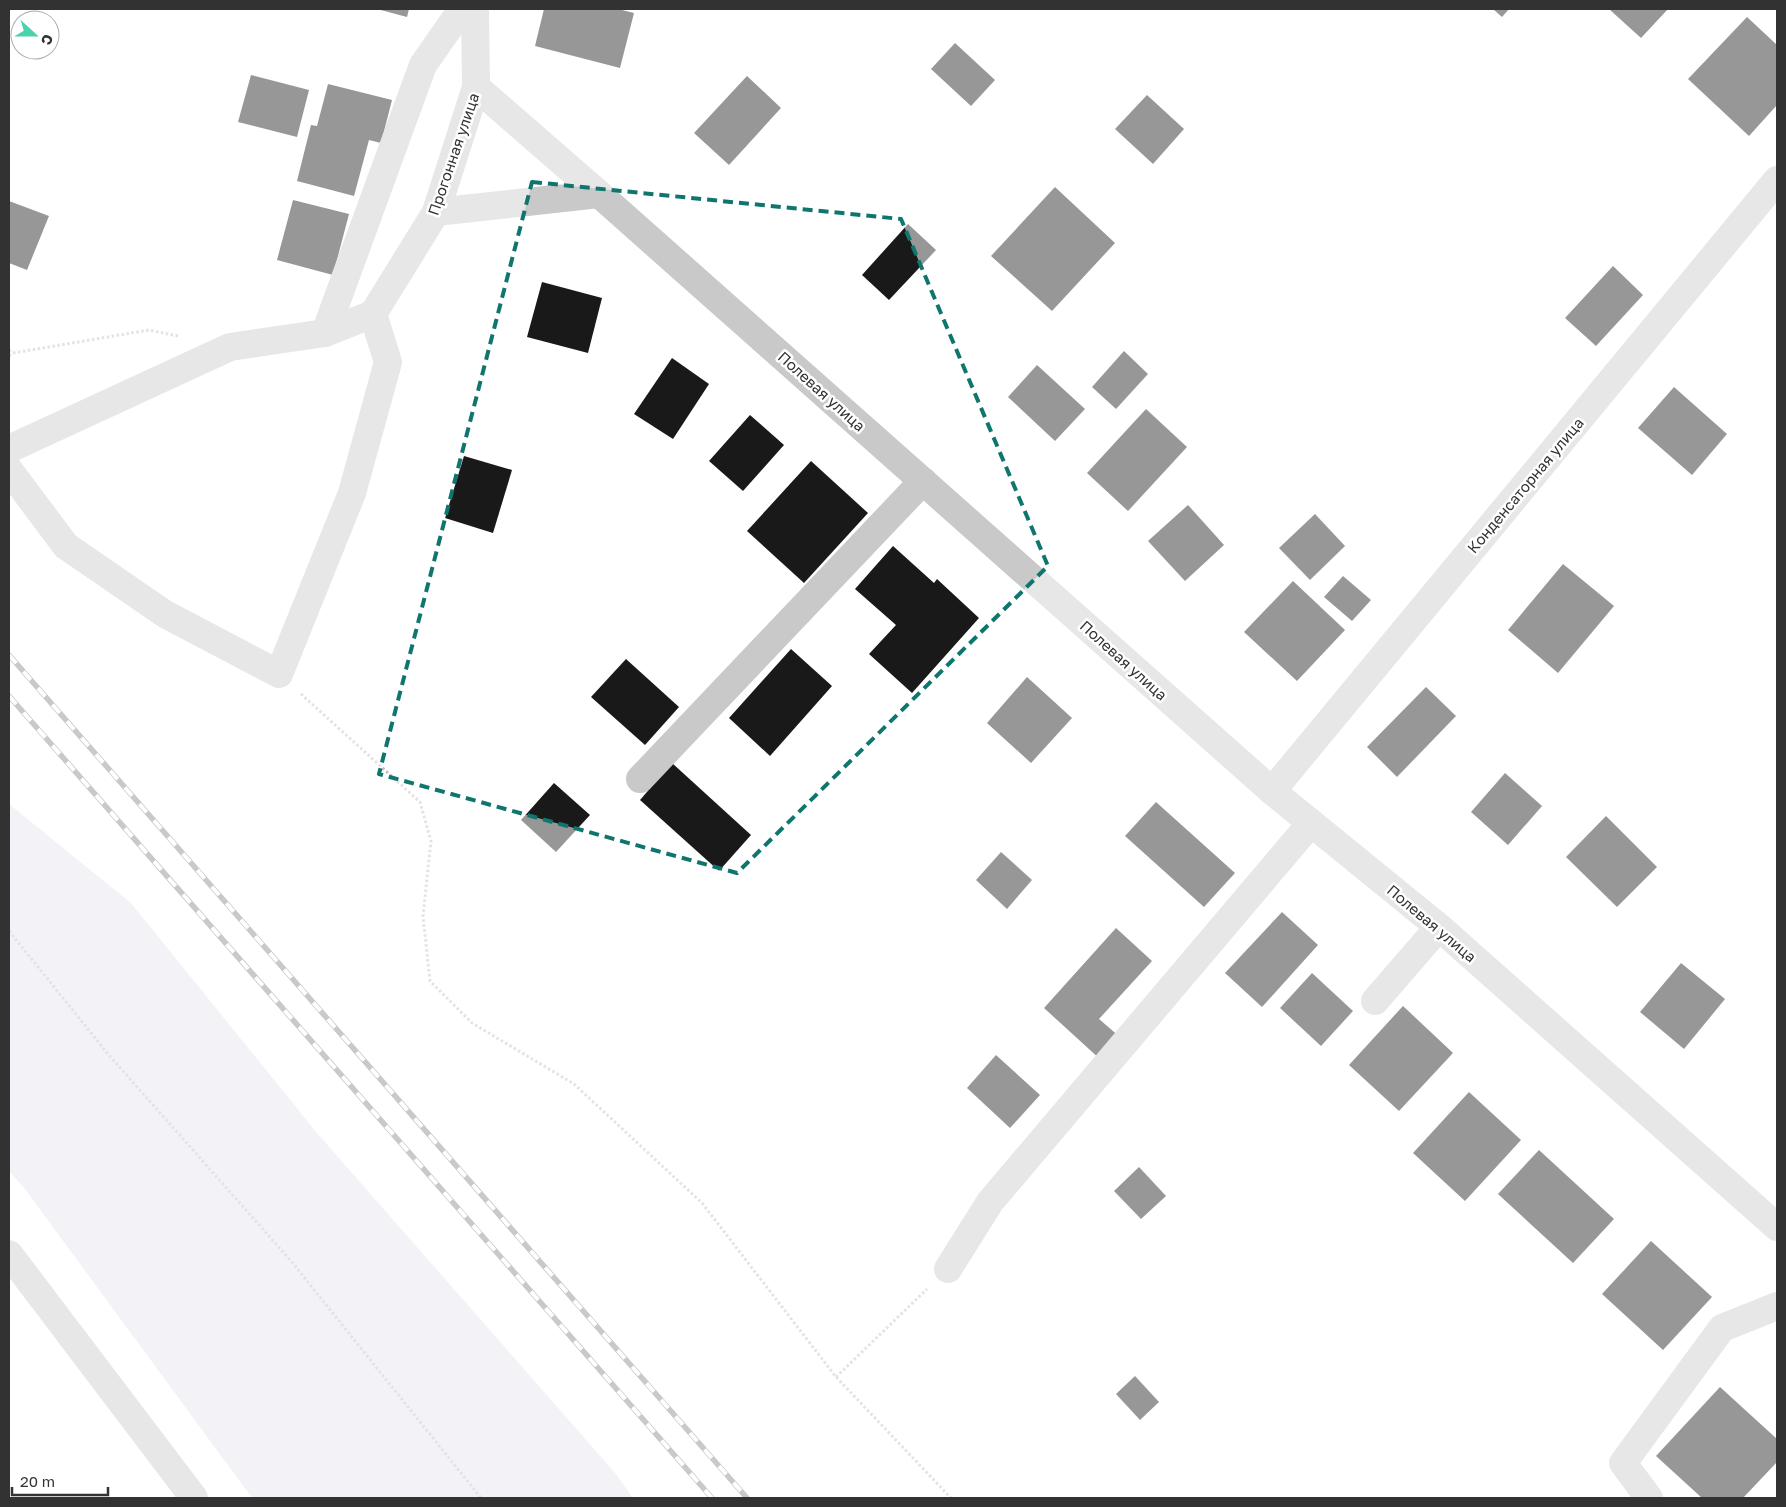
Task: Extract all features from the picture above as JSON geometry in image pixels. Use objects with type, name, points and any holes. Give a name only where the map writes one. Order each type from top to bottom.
[{"type":"street","points":[[325,333],[423,65],[462,9]]},
{"type":"street","name":"Прогонная улица","points":[[373,314],[436,212],[476,87],[475,9]]},
{"type":"street","name":"Полевая улица","points":[[476,87],[923,480],[1272,791],[1439,927],[1777,1227]]},
{"type":"street","name":"Конденсаторная улица","points":[[1272,791],[1777,180]]},
{"type":"street","points":[[436,212],[599,194]]},
{"type":"street","points":[[9,449],[230,347],[325,333],[373,314],[388,362],[352,493],[279,674],[166,614],[66,546],[9,470]]},
{"type":"street","points":[[640,779],[923,480]]},
{"type":"street","points":[[948,1269],[990,1202],[1311,823]]},
{"type":"street","points":[[1374,1001],[1439,927]]},
{"type":"street","points":[[9,1254],[194,1498]]},
{"type":"street","points":[[1648,1498],[1623,1464],[1722,1328],[1777,1306]]},
{"type":"path","points":[[9,356],[13,353],[149,330],[185,338]]},
{"type":"path","points":[[9,350],[13,353]]},
{"type":"path","points":[[279,674],[420,802],[431,841],[423,916],[430,981],[472,1023],[574,1084],[702,1203],[836,1378],[951,1498]]},
{"type":"path","points":[[9,931],[108,1054],[291,1261],[481,1498]]},
{"type":"path","points":[[836,1378],[948,1269]]},
{"type":"highlighted area","points":[[532,182],[901,219],[1048,566],[737,873],[379,774]]},
{"type":"shaded area","points":[[9,804],[131,903],[317,1133],[616,1474],[633,1498],[252,1498],[25,1189],[9,1171]]},
{"type":"building","points":[[377,9],[409,9],[407,17]]},
{"type":"building","points":[[544,9],[618,9],[634,13],[620,68],[535,46]]},
{"type":"building","points":[[1493,9],[1509,9],[1502,17]]},
{"type":"building","points":[[1609,9],[1668,9],[1641,38]]},
{"type":"building","points":[[1747,17],[1777,45],[1777,105],[1749,136],[1688,79]]},
{"type":"building","points":[[955,43],[995,80],[971,106],[931,69]]},
{"type":"building","points":[[251,75],[309,90],[297,137],[238,122]]},
{"type":"building","points":[[747,76],[781,108],[729,165],[694,133]]},
{"type":"building","points":[[328,84],[392,100],[381,143],[369,140],[354,196],[297,181],[311,125],[317,126]]},
{"type":"building","points":[[1147,95],[1184,129],[1153,164],[1115,129]]},
{"type":"building","points":[[1055,187],[1115,243],[1052,311],[991,256]]},
{"type":"building","points":[[293,200],[349,214],[333,275],[277,260]]},
{"type":"building","points":[[9,201],[49,216],[27,270],[9,263]]},
{"type":"building","points":[[908,224],[936,250],[889,300],[862,275]]},
{"type":"building","points":[[1613,266],[1643,295],[1596,346],[1565,318]]},
{"type":"building","points":[[542,282],[602,298],[588,353],[527,337]]},
{"type":"building","points":[[1124,351],[1148,374],[1116,409],[1092,387]]},
{"type":"building","points":[[672,358],[709,384],[673,439],[634,414]]},
{"type":"building","points":[[1037,365],[1085,409],[1055,441],[1008,397]]},
{"type":"building","points":[[1674,387],[1727,434],[1692,475],[1638,428]]},
{"type":"building","points":[[1146,409],[1187,447],[1128,511],[1087,473]]},
{"type":"building","points":[[750,415],[784,445],[743,491],[709,461]]},
{"type":"building","points":[[464,456],[512,470],[493,533],[445,518]]},
{"type":"building","points":[[811,461],[868,513],[804,583],[747,531]]},
{"type":"building","points":[[1188,505],[1224,545],[1185,581],[1148,541]]},
{"type":"building","points":[[1315,514],[1345,546],[1310,580],[1279,548]]},
{"type":"building","points":[[893,546],[934,583],[937,579],[979,618],[912,693],[869,654],[896,625],[855,589]]},
{"type":"building","points":[[1563,564],[1614,606],[1558,673],[1508,630]]},
{"type":"building","points":[[1343,576],[1371,600],[1352,621],[1324,597]]},
{"type":"building","points":[[1293,581],[1345,630],[1297,681],[1244,632]]},
{"type":"building","points":[[791,649],[832,686],[770,756],[729,718]]},
{"type":"building","points":[[626,659],[679,707],[645,745],[591,697]]},
{"type":"building","points":[[1027,677],[1072,718],[1031,763],[987,723]]},
{"type":"building","points":[[1426,687],[1456,716],[1397,777],[1367,747]]},
{"type":"building","points":[[672,763],[751,835],[719,871],[640,800]]},
{"type":"building","points":[[1505,773],[1542,806],[1508,845],[1471,812]]},
{"type":"building","points":[[554,783],[590,815],[556,852],[521,820]]},
{"type":"building","points":[[1156,802],[1235,873],[1204,907],[1125,836]]},
{"type":"building","points":[[1606,816],[1657,867],[1617,907],[1566,857]]},
{"type":"building","points":[[1001,852],[1032,880],[1007,909],[976,880]]},
{"type":"building","points":[[1282,912],[1318,945],[1262,1007],[1225,973]]},
{"type":"building","points":[[1116,928],[1152,961],[1099,1019],[1121,1038],[1101,1060],[1044,1008]]},
{"type":"building","points":[[1681,963],[1725,999],[1684,1049],[1640,1012]]},
{"type":"building","points":[[1312,973],[1353,1011],[1321,1046],[1280,1008]]},
{"type":"building","points":[[1403,1006],[1453,1053],[1399,1111],[1349,1065]]},
{"type":"building","points":[[996,1055],[1040,1095],[1010,1128],[967,1088]]},
{"type":"building","points":[[1469,1092],[1521,1140],[1465,1201],[1413,1153]]},
{"type":"building","points":[[1539,1150],[1614,1219],[1573,1263],[1498,1194]]},
{"type":"building","points":[[1139,1167],[1166,1196],[1141,1219],[1114,1191]]},
{"type":"building","points":[[1651,1241],[1712,1297],[1663,1350],[1602,1294]]},
{"type":"building","points":[[1135,1376],[1159,1402],[1140,1420],[1116,1394]]},
{"type":"building","points":[[1720,1387],[1777,1439],[1777,1462],[1743,1498],[1702,1498],[1656,1456]]},
{"type":"railway","points":[[9,655],[747,1498]]},
{"type":"railway","points":[[9,696],[712,1498]]}]
